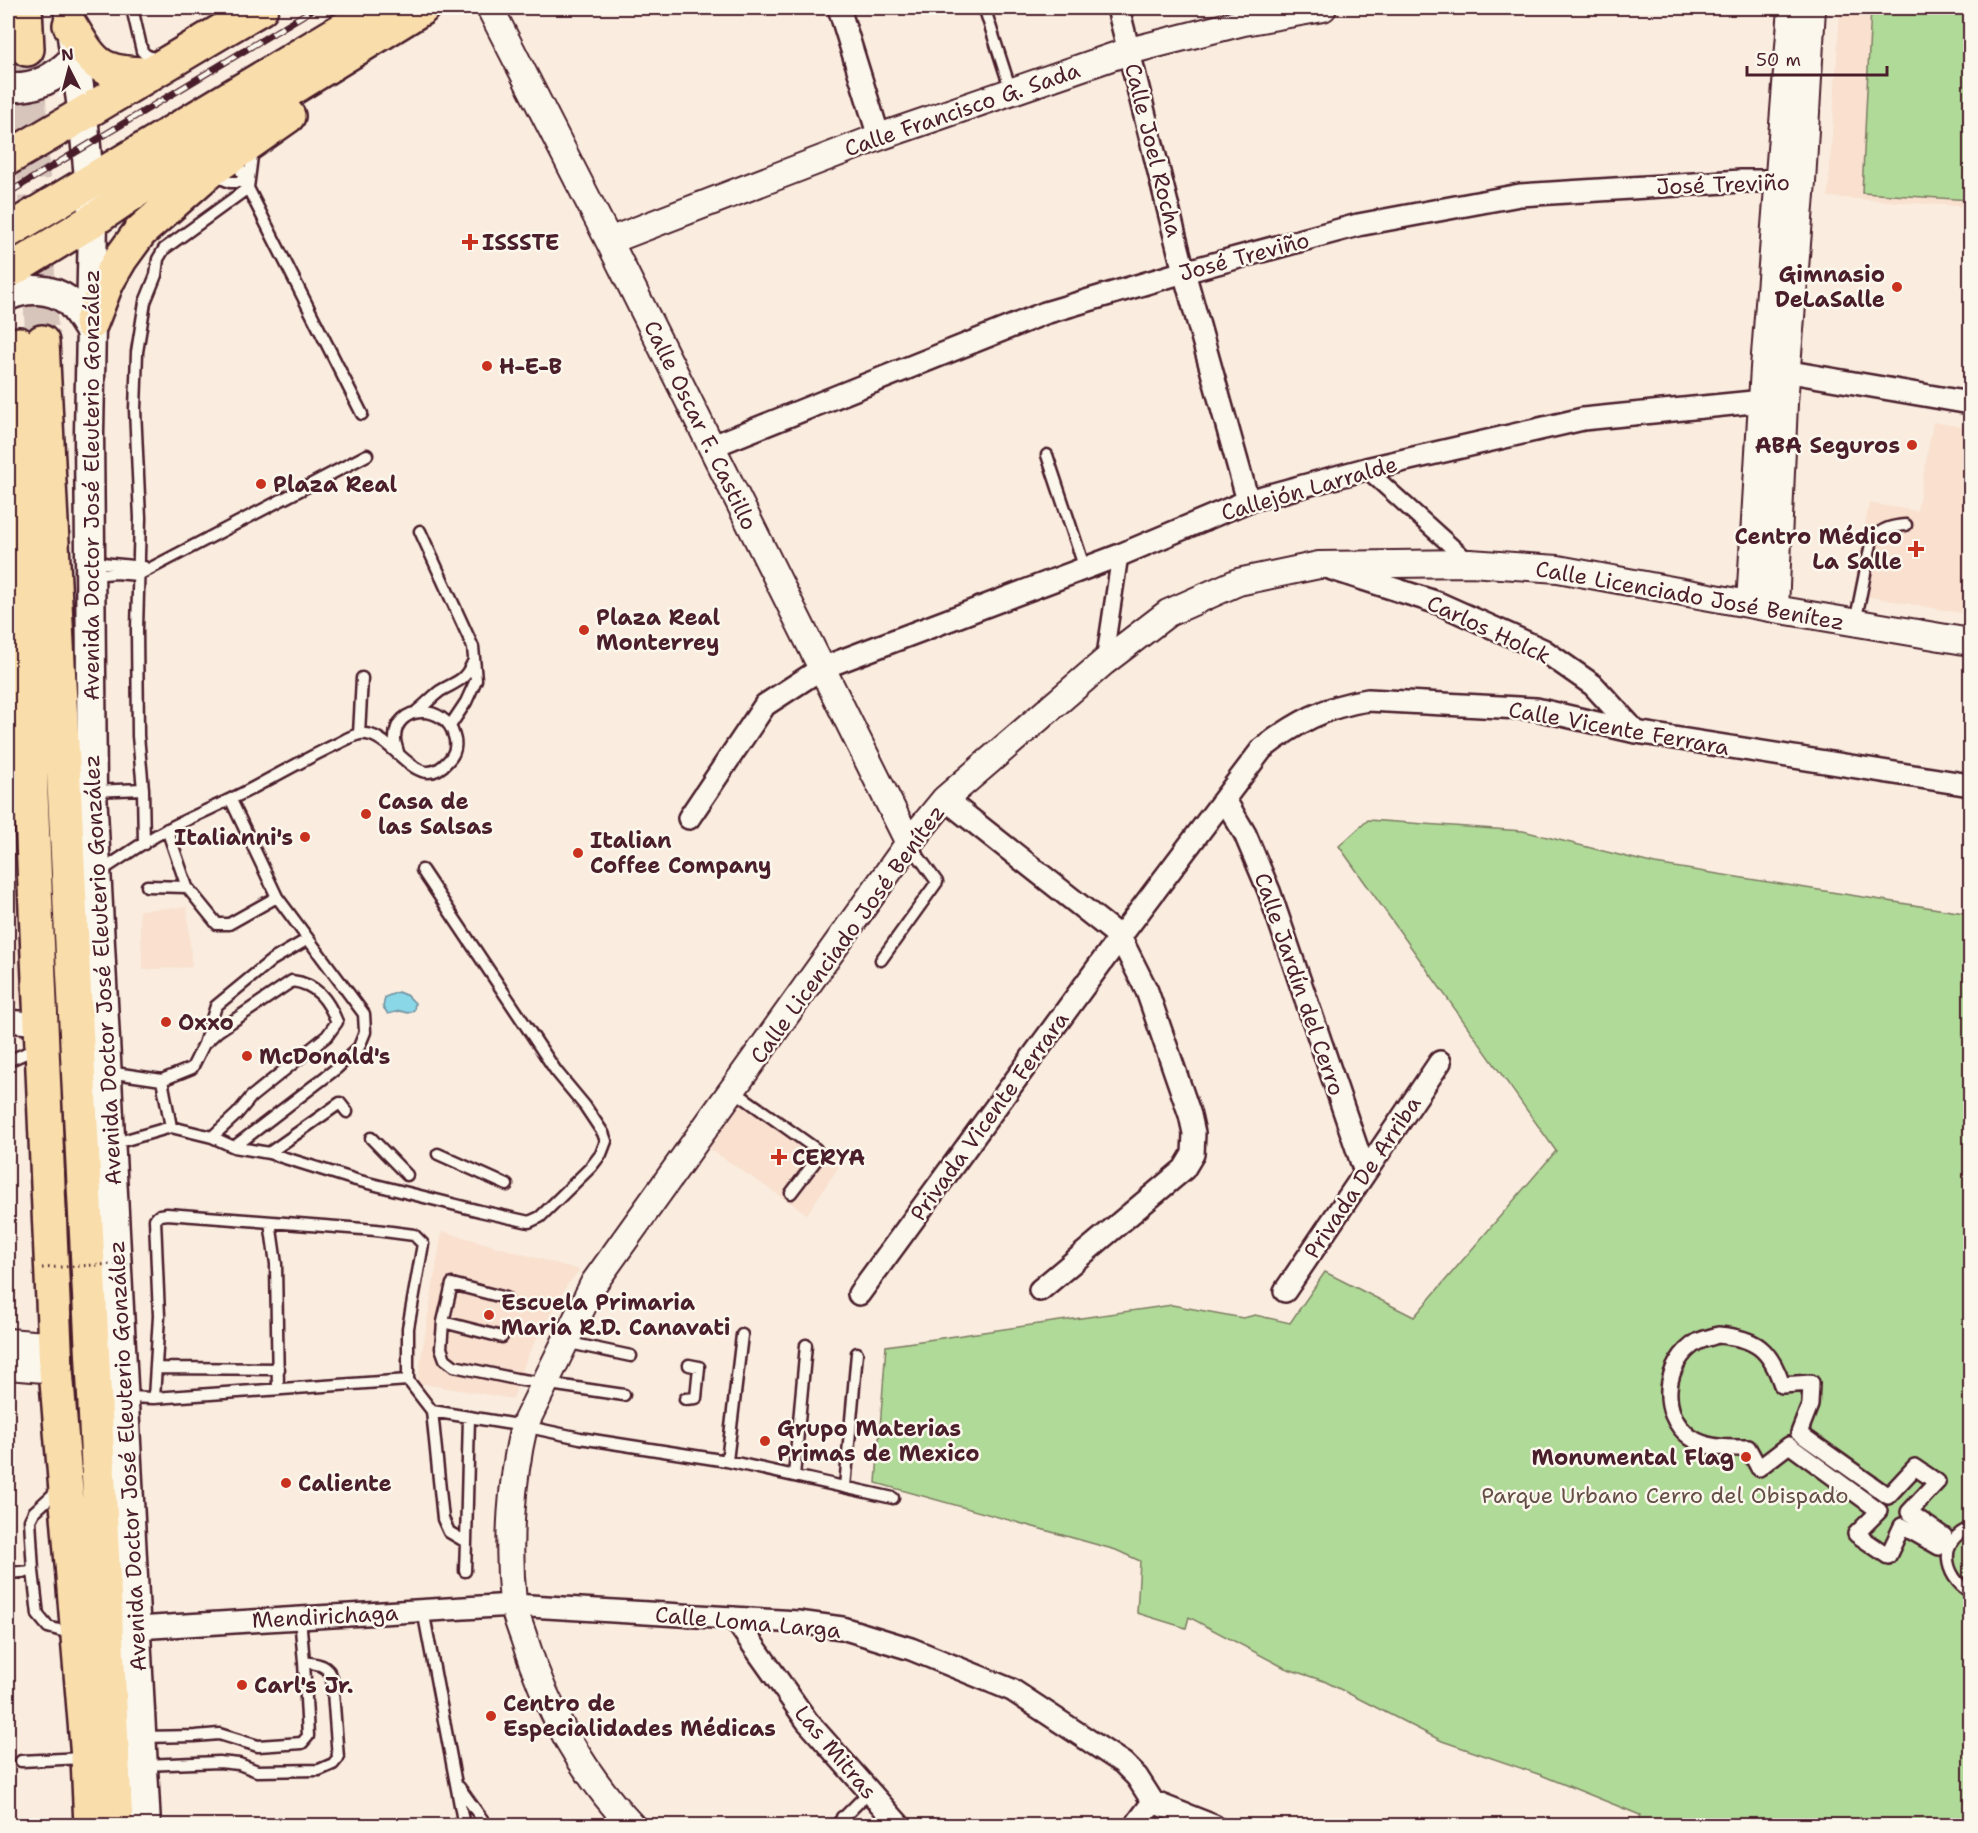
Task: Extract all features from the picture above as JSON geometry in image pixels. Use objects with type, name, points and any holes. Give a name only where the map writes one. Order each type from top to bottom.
[{"type":"main road","points":[[26,8],[27,49]]},
{"type":"main road","points":[[8,158],[261,8]]},
{"type":"main road","points":[[8,231],[379,8]]},
{"type":"main road","points":[[8,272],[93,220],[240,153],[422,8]]},
{"type":"main road","points":[[8,296],[26,290],[43,290],[55,294],[67,300],[90,327],[112,274],[140,232],[208,172],[240,153],[447,8]]},
{"type":"main road","points":[[69,16],[87,54],[99,65],[122,74],[157,69]]},
{"type":"main road","name":"Avenida Doctor José Eleuterio González","points":[[69,16],[83,115],[93,220],[90,327],[92,791],[146,1826]]},
{"type":"main road","points":[[8,87],[41,83],[60,73],[74,59]]},
{"type":"main road","points":[[155,141],[184,138],[240,153]]},
{"type":"main road","name":"Avenida Doctor José Eleuterio González","points":[[91,1826],[88,1758],[57,1358],[31,794],[31,343],[116,1826]]},
{"type":"main road","points":[[8,646],[20,763],[31,794]]},
{"type":"street","name":"Calle Oscar F. Castillo","points":[[490,8],[713,446],[909,843]]},
{"type":"street","points":[[839,8],[879,137]]},
{"type":"street","name":"Calle Joel Rocha","points":[[1118,8],[1184,272],[1248,501]]},
{"type":"street","name":"Calle Francisco G. Sada","points":[[609,241],[879,137],[1129,51],[1244,22],[1323,8]]},
{"type":"street","points":[[1790,181],[1792,8]]},
{"type":"street","points":[[1750,604],[1773,402],[1790,181],[1812,8]]},
{"type":"street","name":"José Treviño","points":[[713,446],[1046,313],[1184,272],[1358,225],[1520,195],[1741,181],[1790,181]]},
{"type":"street","points":[[1775,370],[1971,403]]},
{"type":"street","points":[[1773,402],[1775,609]]},
{"type":"street","name":"Callejón Larralde","points":[[689,818],[765,705],[822,668],[1085,569],[1248,501],[1366,469],[1583,419],[1773,402]]},
{"type":"street","points":[[1366,469],[1470,564]]},
{"type":"street","points":[[1104,662],[1120,555]]},
{"type":"street","name":"Calle Licenciado José Benítez","points":[[632,1826],[610,1804],[579,1758],[549,1705],[529,1655],[513,1605],[511,1539],[519,1449],[524,1426],[594,1283],[909,843],[945,799],[1104,662],[1168,613],[1238,582],[1319,565],[1470,564],[1558,569],[1971,642]]},
{"type":"street","name":"Carlos Holck","points":[[1319,565],[1438,603],[1543,650],[1593,685],[1636,732]]},
{"type":"street","name":"Calle Vicente Ferrara","points":[[1120,937],[1262,749],[1289,728],[1321,712],[1349,702],[1368,700],[1536,709],[1636,732],[1971,785]]},
{"type":"street","points":[[945,799],[1120,937],[1147,991],[1181,1085],[1194,1133],[1193,1154],[1184,1169],[1040,1290]]},
{"type":"street","name":"Calle Jardín del Cerro","points":[[1225,800],[1245,834],[1269,891],[1365,1172]]},
{"type":"street","name":"Privada Vicente Ferrara","points":[[859,1294],[1120,937]]},
{"type":"street","points":[[8,1021],[41,1034]]},
{"type":"street","name":"Privada De Arriba","points":[[1285,1292],[1440,1062]]},
{"type":"street","points":[[1718,1335],[1741,1337],[1761,1347],[1775,1364],[1782,1385],[1811,1383],[1810,1404],[1799,1433],[1888,1496],[1915,1467],[1937,1482],[1909,1512],[1944,1536],[1939,1546],[1902,1526],[1888,1556],[1856,1534],[1879,1511],[1790,1445],[1759,1468],[1748,1448],[1710,1446],[1690,1437],[1675,1419],[1668,1398],[1670,1376],[1680,1356],[1697,1342],[1718,1335]]},
{"type":"street","points":[[8,1342],[57,1358]]},
{"type":"street","points":[[8,1366],[57,1358]]},
{"type":"street","name":"Mendirichaga","points":[[137,1628],[513,1605]]},
{"type":"street","name":"Calle Loma Larga","points":[[513,1605],[798,1622],[842,1628],[910,1649],[1012,1689],[1123,1763],[1137,1777],[1153,1802]]},
{"type":"street","name":"Las Mitras","points":[[734,1618],[807,1721],[900,1826]]},
{"type":"street","points":[[1135,1826],[1153,1802],[1214,1826]]},
{"type":"lane","points":[[132,8],[142,51],[157,69]]},
{"type":"lane","points":[[986,13],[1011,91]]},
{"type":"lane","points":[[144,844],[143,789],[138,736],[142,570],[135,409],[137,352],[145,302],[156,275],[158,259],[240,153],[362,414]]},
{"type":"lane","points":[[90,569],[116,573],[142,570],[367,455]]},
{"type":"lane","points":[[1047,455],[1085,569]]},
{"type":"lane","points":[[1855,623],[1872,539],[1886,528],[1906,525]]},
{"type":"lane","points":[[420,531],[473,647],[475,659],[476,680],[466,702],[450,726]]},
{"type":"lane","points":[[398,752],[394,739],[396,730],[402,721],[440,692],[468,675],[475,659]]},
{"type":"lane","points":[[359,734],[362,678]]},
{"type":"lane","points":[[96,874],[167,830],[359,734],[373,735],[382,739],[415,769],[430,771],[444,766],[453,756],[456,744],[450,726],[441,717],[429,711],[417,711]]},
{"type":"lane","points":[[92,791],[143,789]]},
{"type":"lane","points":[[231,800],[277,897],[364,1014],[365,1032],[359,1047],[337,1068],[234,1147]]},
{"type":"lane","points":[[167,830],[187,887],[217,924],[229,924],[277,897]]},
{"type":"lane","points":[[881,960],[937,882],[909,843]]},
{"type":"lane","points":[[110,1145],[171,1126],[212,1137],[234,1147],[269,1153],[356,1179],[529,1222],[540,1217],[591,1167],[605,1148],[603,1133],[585,1106],[556,1071],[422,870]]},
{"type":"lane","points":[[147,886],[187,887]]},
{"type":"lane","points":[[105,1072],[162,1080],[192,1068],[204,1044],[216,1006],[272,960],[308,939]]},
{"type":"lane","points":[[204,1044],[218,1031],[292,981],[303,982],[318,991],[330,1005],[337,1022],[327,1036],[251,1097],[237,1114],[212,1137]]},
{"type":"lane","points":[[8,1061],[24,1054],[41,1034]]},
{"type":"lane","points":[[162,1080],[171,1126]]},
{"type":"lane","points":[[733,1089],[816,1149],[818,1159],[791,1193]]},
{"type":"lane","points":[[269,1153],[340,1103],[347,1112]]},
{"type":"lane","points":[[371,1138],[407,1176]]},
{"type":"lane","points":[[438,1154],[507,1185]]},
{"type":"lane","points":[[154,1398],[159,1316],[155,1220],[160,1215],[414,1235],[423,1244],[408,1328],[408,1380],[432,1411],[443,1519],[449,1532],[466,1542]]},
{"type":"lane","points":[[270,1222],[276,1264],[278,1389]]},
{"type":"lane","points":[[506,1298],[452,1284],[443,1322],[441,1348],[445,1359],[454,1366],[624,1395]]},
{"type":"lane","points":[[443,1322],[502,1337]]},
{"type":"lane","points":[[727,1461],[742,1335]]},
{"type":"lane","points":[[565,1342],[631,1356]]},
{"type":"lane","points":[[795,1476],[806,1345]]},
{"type":"lane","points":[[845,1487],[857,1353]]},
{"type":"lane","points":[[685,1399],[696,1398],[699,1367],[689,1365]]},
{"type":"lane","points":[[157,1368],[279,1369]]},
{"type":"lane","points":[[123,1397],[154,1398],[408,1380]]},
{"type":"lane","points":[[432,1411],[580,1438],[727,1461],[893,1497]]},
{"type":"lane","points":[[465,1571],[470,1418]]},
{"type":"lane","points":[[66,1483],[34,1512],[30,1520],[33,1571],[38,1615],[48,1627],[78,1635]]},
{"type":"lane","points":[[1971,1528],[1960,1533],[1948,1552],[1951,1573],[1959,1584],[1971,1592]]},
{"type":"lane","points":[[8,1573],[33,1571]]},
{"type":"lane","points":[[423,1610],[464,1826]]},
{"type":"lane","points":[[142,1737],[219,1734],[258,1746],[302,1743],[308,1736],[300,1618]]},
{"type":"lane","points":[[143,1765],[219,1762],[238,1764],[257,1771],[319,1770],[333,1764],[338,1758],[332,1678],[322,1665],[304,1662]]},
{"type":"lane","points":[[21,1761],[88,1758]]},
{"type":"lane","points":[[457,1785],[487,1826]]},
{"type":"lane","points":[[850,1826],[839,1821],[869,1792]]},
{"type":"path","points":[[42,1268],[133,1263]]},
{"type":"shaded area","points":[[1840,8],[1970,8],[1970,207],[1828,197]]},
{"type":"shaded area","name":"Centro Médico La Salle","points":[[1933,422],[1970,428],[1970,588],[1966,614],[1853,594],[1869,503],[1917,511]]},
{"type":"shaded area","points":[[8,827],[30,1007],[8,1004]]},
{"type":"shaded area","points":[[187,907],[192,967],[143,970],[139,910]]},
{"type":"shaded area","name":"CERYA","points":[[749,1092],[842,1162],[807,1214],[708,1148]]},
{"type":"shaded area","name":"Escuela Primaria Maria R.D. Canavati","points":[[442,1231],[580,1270],[567,1285],[527,1357],[513,1399],[417,1383]]},
{"type":"green space","points":[[1871,8],[1970,8],[1970,200],[1862,193]]},
{"type":"green space","name":"Parque Urbano Cerro del Obispado","points":[[1368,820],[1523,831],[1655,864],[1970,914],[1970,1825],[1637,1825],[1640,1815],[1541,1775],[1442,1741],[1324,1681],[1285,1668],[1189,1617],[1186,1628],[1137,1613],[1140,1561],[1116,1550],[876,1483],[886,1346],[1172,1305],[1243,1318],[1255,1315],[1290,1323],[1325,1272],[1414,1317],[1556,1151],[1339,846]]},
{"type":"water","points":[[398,992],[408,996],[415,1003],[414,1010],[408,1013],[400,1011],[388,1014],[383,1007],[385,997]]},
{"type":"tunnel","points":[[27,49],[42,342]]},
{"type":"railway","points":[[8,193],[315,8]]},
{"type":"place","name":"ISSSTE","points":[[470,242]]},
{"type":"place","name":"Gimnasio DeLaSalle","points":[[1897,287]]},
{"type":"place","name":"H-E-B","points":[[487,366]]},
{"type":"place","name":"ABA Seguros","points":[[1912,445]]},
{"type":"place","name":"Plaza Real","points":[[261,484]]},
{"type":"place","name":"Centro Médico La Salle","points":[[1916,549]]},
{"type":"place","name":"Plaza Real Monterrey","points":[[584,630]]},
{"type":"place","name":"Casa de las Salsas","points":[[366,814]]},
{"type":"place","name":"Italianni's","points":[[305,837]]},
{"type":"place","name":"Italian Coffee Company","points":[[578,853]]},
{"type":"place","name":"Oxxo","points":[[166,1022]]},
{"type":"place","name":"McDonald's","points":[[247,1056]]},
{"type":"place","name":"CERYA","points":[[779,1157]]},
{"type":"place","name":"Escuela Primaria Maria R.D. Canavati","points":[[489,1315]]},
{"type":"place","name":"Grupo Materias Primas de Mexico","points":[[765,1441]]},
{"type":"place","name":"Monumental Flag","points":[[1746,1457]]},
{"type":"place","name":"Caliente","points":[[286,1483]]},
{"type":"place","name":"Carl's Jr.","points":[[242,1685]]},
{"type":"place","name":"Centro de Especialidades Médicas","points":[[491,1716]]}]
